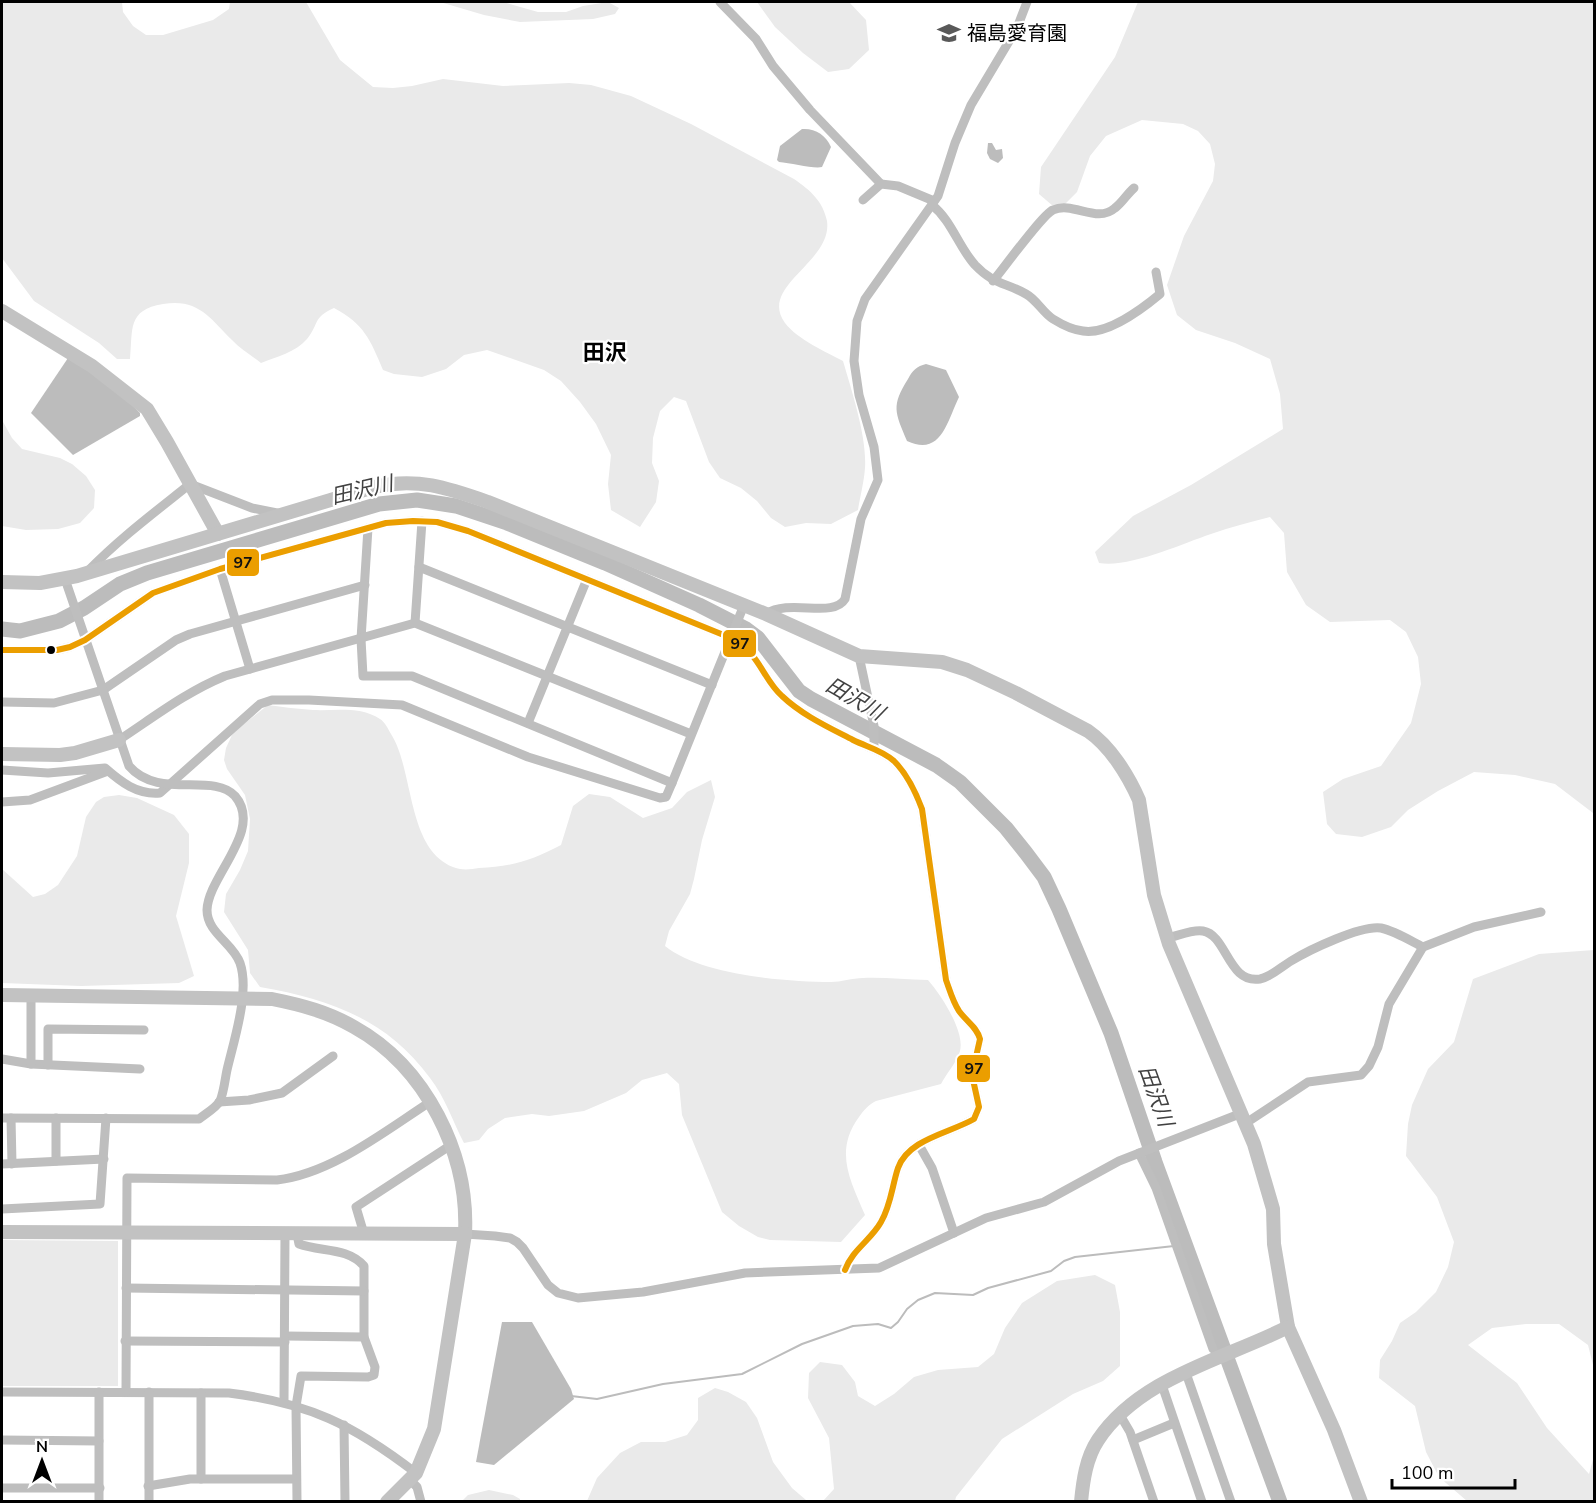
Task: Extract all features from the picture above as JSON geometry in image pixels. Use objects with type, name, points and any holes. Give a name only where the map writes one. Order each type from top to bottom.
[{"type":"street","points":[[720,2],[756,39],[773,66],[810,110],[881,184],[898,186],[933,203],[942,213],[968,257],[993,280],[1028,295],[1051,318],[1084,332],[1109,326],[1134,313],[1160,294],[1156,272]]},
{"type":"street","points":[[765,614],[771,610],[788,606],[833,608],[843,603],[845,599],[859,527],[878,480],[874,447],[855,378],[857,321],[865,299],[933,203],[971,105],[1017,28],[1027,2]]},
{"type":"street","points":[[863,200],[881,184]]},
{"type":"street","points":[[993,280],[1050,211],[1066,207],[1097,214],[1104,213],[1114,210],[1134,188]]},
{"type":"street","points":[[2,311],[92,366],[147,409],[218,534]]},
{"type":"street","points":[[2,582],[40,583],[65,579],[393,483],[432,485],[488,502],[744,605],[859,656],[942,662],[967,670],[1016,693],[1098,738],[1134,789],[1139,800],[1154,895],[1167,938],[1244,1118],[1273,1209],[1274,1244],[1288,1327],[1334,1430],[1361,1502]]},
{"type":"street","points":[[190,484],[252,508],[285,514]]},
{"type":"street","points":[[85,573],[190,484]]},
{"type":"street","points":[[416,623],[422,520]]},
{"type":"street","points":[[2,650],[57,650],[85,640],[153,593],[220,569],[395,521],[422,520],[468,531],[731,638],[751,653],[779,694],[796,708],[856,741],[874,744],[895,762],[912,787],[922,809],[946,980],[958,1010],[978,1033],[980,1039],[972,1075],[979,1107],[974,1119],[919,1145],[903,1157],[882,1221],[848,1262],[845,1270]]},
{"type":"street","points":[[368,528],[361,639],[363,676],[412,676],[672,783]]},
{"type":"street","points":[[419,567],[712,685]]},
{"type":"street","points":[[220,569],[250,669]]},
{"type":"street","points":[[65,579],[129,766],[136,774],[155,783],[221,789],[229,792],[239,804],[241,830],[235,851],[216,880],[207,911],[210,922],[219,936],[233,950],[240,963],[242,998],[219,1102]]},
{"type":"street","points":[[528,723],[587,579]]},
{"type":"street","points":[[2,702],[54,703],[103,690],[176,640],[215,625],[365,585]]},
{"type":"street","points":[[2,771],[48,773],[105,768],[123,783],[147,793],[160,793],[260,704],[272,700],[402,705],[528,757],[660,798],[666,797],[744,605]]},
{"type":"street","points":[[2,754],[60,756],[119,740],[200,686],[225,676],[416,623],[691,734]]},
{"type":"street","points":[[859,656],[874,726],[874,744]]},
{"type":"street","points":[[2,802],[30,800],[108,771]]},
{"type":"street","points":[[2,1232],[495,1236],[517,1242],[548,1285],[558,1293],[578,1298],[643,1292],[745,1273],[879,1268],[986,1218],[1044,1202],[1119,1161],[1244,1118],[1308,1082],[1350,1077],[1363,1072],[1369,1066],[1378,1047],[1389,1004],[1423,947],[1474,927],[1540,912]]},
{"type":"street","points":[[1167,938],[1195,931],[1209,933],[1218,942],[1234,968],[1252,978],[1260,979],[1271,975],[1310,950],[1373,928],[1383,928],[1423,947]]},
{"type":"street","points":[[2,995],[273,999],[308,1007],[355,1027],[408,1072],[430,1102],[451,1145],[458,1168],[465,1211],[465,1234],[434,1429],[413,1477],[387,1502]]},
{"type":"street","points":[[31,996],[31,1064]]},
{"type":"street","points":[[48,1065],[48,1029],[144,1030]]},
{"type":"street","points":[[12,1164],[6,1118],[199,1119],[219,1102],[282,1094],[333,1056]]},
{"type":"street","points":[[2,1059],[31,1064],[140,1068]]},
{"type":"street","points":[[126,1392],[127,1178],[277,1180],[289,1178],[329,1164],[430,1102]]},
{"type":"street","points":[[56,1118],[56,1161]]},
{"type":"street","points":[[2,1209],[100,1204],[106,1118]]},
{"type":"street","points":[[364,1234],[356,1207],[451,1145]]},
{"type":"street","points":[[919,1145],[932,1168],[954,1233]]},
{"type":"street","points":[[1139,1153],[1156,1188],[1213,1349]]},
{"type":"street","points":[[2,1164],[104,1159]]},
{"type":"street","points":[[284,1402],[285,1290],[291,1234]]},
{"type":"street","points":[[291,1234],[299,1244],[308,1248],[340,1252],[358,1259],[364,1266],[364,1337],[375,1367],[374,1375],[352,1378],[301,1376],[296,1406],[297,1502]]},
{"type":"street","points":[[126,1288],[364,1291]]},
{"type":"street","points":[[1081,1502],[1085,1472],[1097,1442],[1120,1415],[1162,1385],[1288,1327]]},
{"type":"street","points":[[125,1341],[364,1337]]},
{"type":"street","points":[[1186,1373],[1231,1502]]},
{"type":"street","points":[[1162,1385],[1202,1502]]},
{"type":"street","points":[[2,1392],[201,1393],[229,1394],[284,1402],[344,1425],[381,1446],[413,1477],[422,1502]]},
{"type":"street","points":[[99,1392],[99,1502]]},
{"type":"street","points":[[149,1502],[150,1392]]},
{"type":"street","points":[[201,1393],[201,1479]]},
{"type":"street","points":[[1120,1415],[1133,1440],[1154,1502]]},
{"type":"street","points":[[1133,1440],[1174,1423]]},
{"type":"street","points":[[344,1425],[345,1502]]},
{"type":"street","points":[[2,1440],[99,1441]]},
{"type":"street","points":[[148,1486],[178,1480],[296,1479]]},
{"type":"street","points":[[2,1488],[100,1488]]},
{"type":"shaded area","points":[[2,2],[122,2],[123,12],[133,26],[146,35],[163,35],[213,20],[229,9],[230,2],[306,2],[340,60],[373,87],[412,86],[443,79],[503,86],[569,83],[591,85],[631,96],[691,124],[794,179],[819,202],[827,221],[826,236],[809,262],[788,285],[781,297],[779,310],[790,329],[812,345],[843,361],[864,443],[865,468],[858,510],[831,524],[806,523],[785,527],[771,518],[757,501],[741,488],[720,478],[709,462],[686,401],[674,397],[660,411],[653,438],[652,463],[659,481],[656,502],[640,527],[611,510],[608,484],[611,455],[596,424],[561,381],[544,370],[487,350],[464,355],[446,369],[422,377],[394,374],[383,370],[370,341],[359,326],[334,308],[319,318],[302,344],[286,354],[261,363],[238,346],[210,317],[194,307],[175,303],[163,304],[151,307],[138,316],[132,330],[130,359],[117,359],[99,343],[34,301],[2,258]]},
{"type":"shaded area","points":[[440,2],[503,2],[538,12],[566,12],[583,6],[608,2],[619,8],[615,14],[593,19],[520,22],[484,15]]},
{"type":"shaded area","points":[[757,2],[849,2],[866,20],[869,50],[849,69],[828,72],[775,27]]},
{"type":"shaded area","points":[[1138,2],[1594,2],[1594,817],[1593,813],[1555,784],[1515,775],[1474,772],[1408,810],[1391,827],[1362,837],[1336,834],[1327,824],[1323,792],[1343,779],[1381,766],[1411,723],[1421,684],[1418,657],[1406,632],[1390,620],[1330,622],[1306,605],[1287,572],[1284,533],[1270,517],[1218,531],[1140,559],[1111,564],[1099,563],[1095,552],[1133,516],[1191,485],[1283,429],[1280,394],[1270,359],[1235,343],[1196,330],[1177,315],[1167,285],[1184,236],[1213,181],[1215,164],[1210,144],[1198,131],[1183,124],[1142,120],[1106,136],[1090,156],[1077,192],[1064,205],[1053,206],[1039,194],[1041,167],[1115,57]]},
{"type":"shaded area","points":[[802,129],[816,131],[829,143],[831,147],[822,167],[802,166],[777,160],[780,146]]},
{"type":"shaded area","points":[[988,143],[992,143],[996,150],[1002,149],[1003,158],[998,163],[990,159],[987,153]]},
{"type":"shaded area","points":[[68,358],[114,386],[140,413],[140,416],[73,455],[31,413]]},
{"type":"shaded area","points":[[926,364],[946,370],[959,397],[941,434],[935,441],[919,445],[907,441],[898,416],[897,403],[911,374]]},
{"type":"shaded area","points":[[2,420],[12,438],[22,449],[60,458],[72,464],[86,476],[95,490],[94,508],[80,523],[58,529],[26,530],[2,526]]},
{"type":"shaded area","points":[[268,705],[364,712],[382,720],[399,750],[421,831],[430,848],[443,861],[460,869],[512,864],[531,859],[561,845],[573,806],[589,794],[610,797],[643,818],[672,808],[687,792],[711,780],[715,797],[702,840],[690,894],[669,931],[665,946],[700,964],[744,975],[831,982],[859,978],[928,980],[956,1024],[961,1043],[960,1051],[941,1084],[876,1101],[859,1117],[851,1130],[846,1154],[850,1178],[865,1215],[841,1242],[770,1240],[758,1237],[739,1226],[722,1212],[682,1115],[679,1084],[667,1073],[642,1080],[626,1093],[584,1111],[549,1116],[532,1114],[505,1118],[488,1129],[479,1140],[464,1143],[430,1078],[413,1058],[376,1026],[355,1015],[310,998],[260,987],[250,973],[248,950],[224,912],[226,894],[248,851],[250,819],[245,795],[227,769],[224,760],[232,735]]},
{"type":"shaded area","points":[[119,795],[137,798],[174,815],[189,834],[189,863],[176,916],[194,976],[179,983],[81,986],[2,983],[2,869],[33,897],[45,894],[58,885],[77,856],[86,817],[96,802],[104,797]]},
{"type":"shaded area","points":[[1594,950],[1594,1369],[1588,1345],[1559,1324],[1526,1324],[1492,1328],[1468,1345],[1517,1383],[1547,1428],[1589,1474],[1594,1456],[1594,1501],[1467,1501],[1439,1477],[1426,1452],[1415,1406],[1379,1378],[1380,1360],[1400,1323],[1416,1312],[1436,1292],[1448,1267],[1454,1242],[1437,1197],[1406,1156],[1412,1105],[1428,1069],[1454,1042],[1473,979],[1539,954]]},
{"type":"shaded area","points":[[2,1240],[118,1241],[118,1386],[2,1386]]},
{"type":"shaded area","points":[[1095,1275],[1115,1285],[1120,1312],[1120,1366],[1103,1381],[1073,1394],[1002,1439],[955,1501],[823,1501],[834,1489],[829,1438],[808,1398],[809,1373],[820,1362],[842,1365],[855,1382],[858,1396],[875,1406],[914,1377],[938,1370],[978,1367],[994,1354],[1005,1328],[1022,1303],[1057,1281]]},
{"type":"shaded area","points":[[502,1322],[532,1322],[571,1389],[574,1399],[494,1465],[476,1462]]},
{"type":"shaded area","points":[[715,1388],[746,1402],[757,1418],[773,1462],[792,1488],[806,1500],[821,1501],[587,1501],[597,1478],[620,1453],[641,1442],[665,1442],[687,1435],[698,1420],[698,1398]]},
{"type":"shaded area","points":[[489,1490],[513,1495],[520,1501],[462,1501],[468,1495]]},
{"type":"waterway","name":"田沢川","points":[[2,629],[20,631],[59,621],[84,608],[120,584],[147,573],[379,504],[417,500],[456,506],[507,523],[605,563],[699,605],[746,629],[758,638],[799,691],[936,765],[960,782],[1006,828],[1044,877],[1111,1033],[1155,1162],[1280,1502]]},
{"type":"waterway","points":[[571,1396],[597,1399],[663,1384],[742,1374],[802,1344],[853,1326],[878,1324],[891,1328],[918,1300],[935,1293],[973,1295],[988,1288],[1051,1271],[1064,1261],[1075,1257],[1174,1246]]},
{"type":"transit line","name":"97","points":[[2,650],[57,650],[70,647],[85,640],[153,593],[220,569],[386,523],[413,521],[437,522],[468,531],[731,638],[743,645],[777,692],[790,703],[825,725],[885,754],[907,777],[922,809],[946,980],[957,1008],[980,1039],[972,1075],[979,1107],[974,1119],[920,1143],[903,1158],[881,1222],[852,1257],[845,1270]]},
{"type":"place","name":"福島愛育園","points":[[949,33]]},
{"type":"district","name":"田沢","points":[[605,352]]}]
